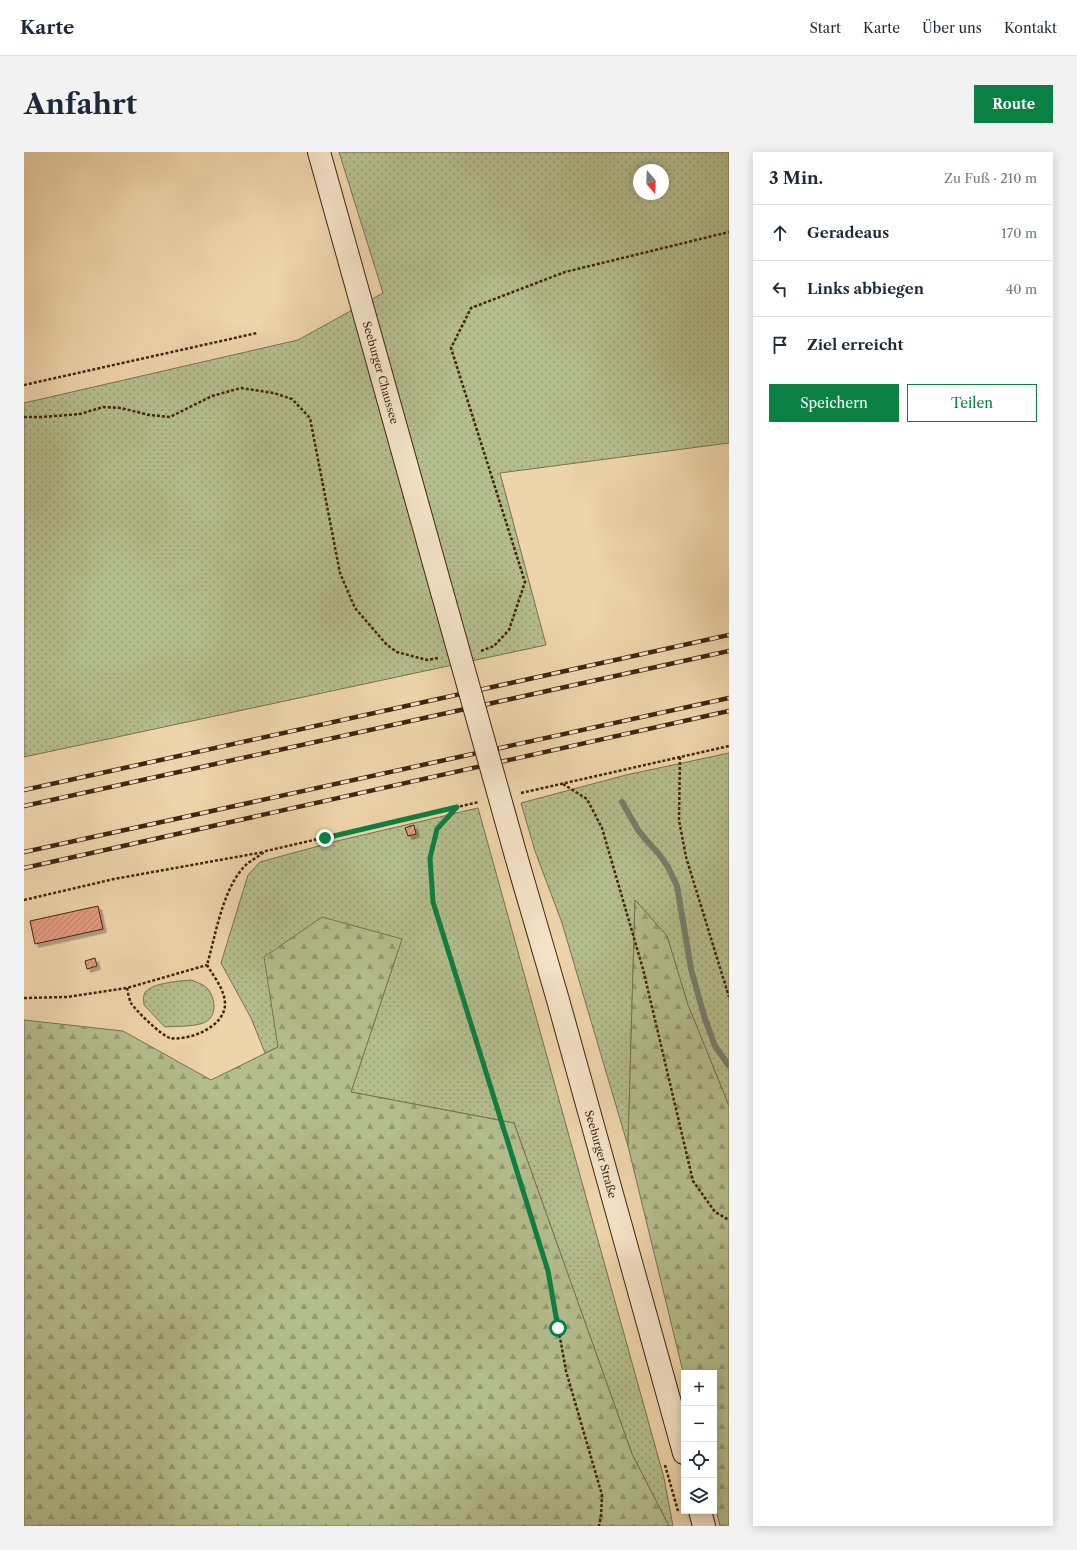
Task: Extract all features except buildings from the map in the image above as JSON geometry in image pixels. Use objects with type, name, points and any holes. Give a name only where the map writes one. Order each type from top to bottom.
[{"type":"main road","name":"Seeburger Chaussee","points":[[319,152],[516,856]]},
{"type":"main road","name":"Seeburger Straße","points":[[516,856],[558,1000],[681,1442]]},
{"type":"main road","points":[[701,1514],[704,1526]]},
{"type":"path","points":[[476,653],[494,646],[509,630],[525,582],[451,348],[471,308],[565,272],[729,232]]},
{"type":"path","points":[[24,385],[257,333]]},
{"type":"path","points":[[24,417],[80,414],[103,407],[122,408],[149,415],[170,417],[212,396],[241,388],[274,393],[292,399],[310,418],[340,573],[355,608],[387,645],[397,652],[428,660],[441,658]]},
{"type":"path","points":[[518,794],[729,746]]},
{"type":"path","points":[[680,757],[679,820],[686,857],[729,997]]},
{"type":"path","points":[[563,784],[588,799],[602,828],[644,969],[693,1181],[715,1212],[729,1220]]},
{"type":"path","points":[[24,900],[114,879],[266,851],[480,802]]},
{"type":"path","points":[[457,807],[437,829],[430,858],[433,902],[548,1271],[566,1371],[602,1495],[599,1526]]},
{"type":"path","points":[[127,988],[130,1002],[158,1031],[169,1038],[186,1037],[207,1030],[220,1020],[225,1005],[222,991],[207,965],[224,905],[234,881],[248,864],[266,851]]},
{"type":"path","points":[[24,998],[67,997],[127,988],[207,965]]},
{"type":"green space","points":[[339,152],[729,152],[729,443],[500,473],[546,645],[24,757],[24,403],[298,340],[383,293]]},
{"type":"green space","points":[[729,753],[729,1106],[688,1005],[667,936],[635,900],[628,1146],[562,923],[535,851],[521,803],[626,775]]},
{"type":"green space","points":[[478,808],[664,1478],[673,1526],[669,1526],[632,1454],[514,1123],[351,1092],[402,939],[278,1047],[265,1053],[251,1018],[221,963],[248,875],[260,862],[337,841]]},
{"type":"green space","points":[[635,900],[667,936],[688,1005],[729,1106],[729,1526],[720,1526],[717,1513],[717,1370],[683,1370],[628,1146]]},
{"type":"green space","points":[[322,917],[402,939],[351,1092],[514,1123],[632,1454],[669,1526],[24,1526],[24,1020],[123,1031],[211,1080],[278,1047],[264,957]]},
{"type":"green space","points":[[191,980],[204,985],[210,992],[214,1002],[211,1017],[199,1024],[165,1027],[144,1005],[144,995],[146,991],[157,985]]},
{"type":"waterway","points":[[622,802],[638,830],[668,867],[677,886],[691,969],[705,1019],[715,1046],[729,1066]]},
{"type":"railway","points":[[24,790],[729,635]]},
{"type":"railway","points":[[24,806],[729,651]]},
{"type":"railway","points":[[24,852],[729,698]]},
{"type":"railway","points":[[24,868],[729,711]]},
{"type":"route","points":[[325,838],[457,807],[437,829],[430,858],[433,902],[548,1271],[558,1328]]}]
